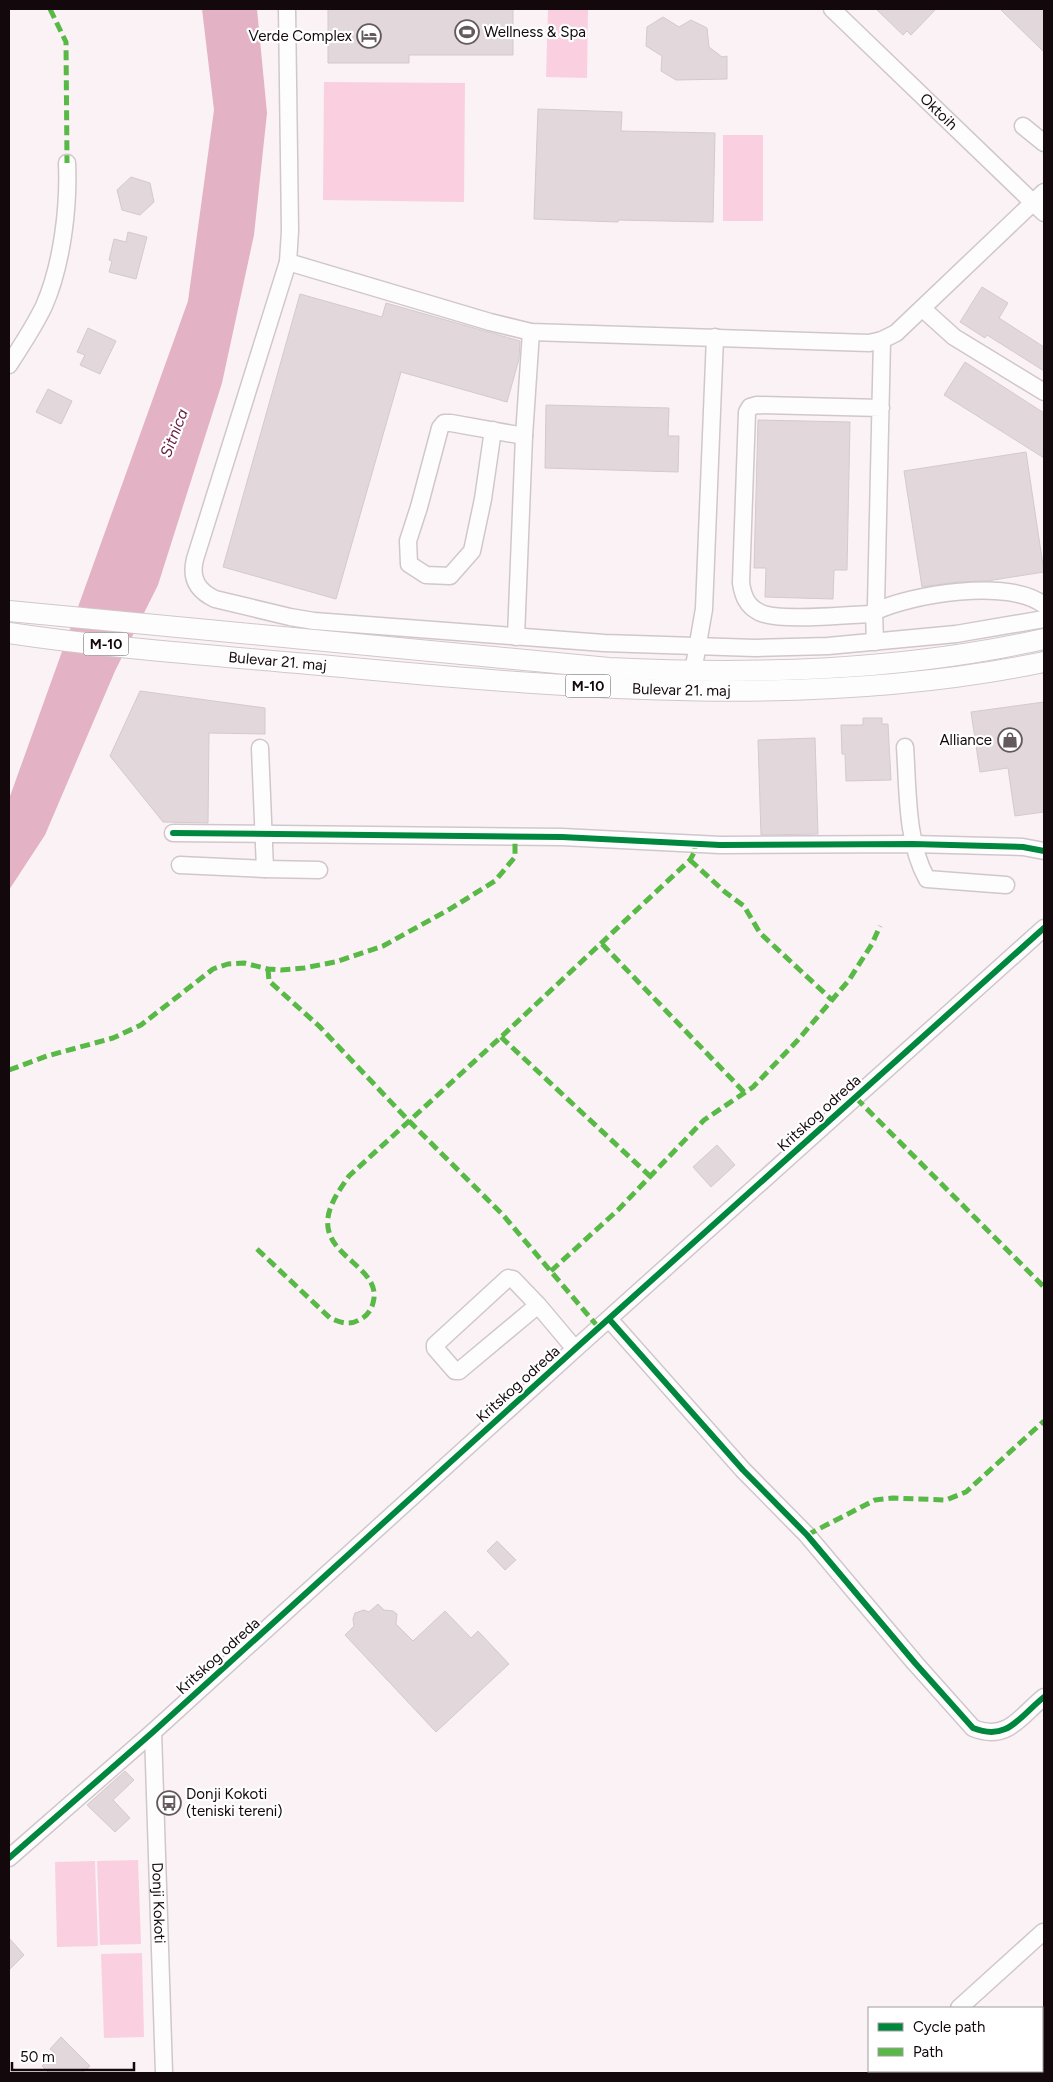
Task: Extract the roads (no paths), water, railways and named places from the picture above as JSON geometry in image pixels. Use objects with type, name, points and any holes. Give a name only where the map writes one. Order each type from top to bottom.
[{"type":"main road","name":"Bulevar 21. maj","points":[[9,611],[172,628],[609,668],[693,672],[806,670],[888,664],[1001,648],[1044,639]]},
{"type":"main road","name":"Bulevar 21. maj","points":[[9,633],[169,651],[438,675],[593,687],[673,690],[838,688],[943,678],[1044,662]]},
{"type":"street","points":[[287,9],[290,230],[288,262],[193,566],[195,581],[205,594],[215,599],[290,617],[604,643],[755,648],[828,646],[956,634],[1044,619]]},
{"type":"street","name":"Oktoih","points":[[832,9],[1040,202]]},
{"type":"street","points":[[1023,126],[1044,143]]},
{"type":"street","points":[[9,365],[32,329],[54,276],[68,187],[67,163]]},
{"type":"street","points":[[288,262],[490,322],[531,332],[869,343],[882,340],[896,333],[1040,202]]},
{"type":"street","points":[[923,308],[954,337],[1044,392]]},
{"type":"street","points":[[516,637],[524,436],[531,332]]},
{"type":"street","points":[[693,672],[704,609],[715,337]]},
{"type":"street","points":[[875,642],[874,612],[876,606],[882,340]]},
{"type":"street","points":[[881,408],[757,405],[750,407],[747,412],[746,422],[741,583],[745,599],[759,612],[769,616],[818,617],[868,614],[905,601],[964,592],[1006,592],[1024,596],[1044,605]]},
{"type":"street","points":[[493,430],[472,551],[450,576],[426,575],[409,564],[408,541],[440,428],[444,423],[451,423],[493,430],[524,436]]},
{"type":"street","points":[[287,638],[290,617]]},
{"type":"street","points":[[905,747],[913,844],[920,867],[927,879],[1006,885]]},
{"type":"street","points":[[260,748],[265,869]]},
{"type":"street","points":[[174,834],[562,837],[720,845],[913,844],[1023,846],[1044,851]]},
{"type":"street","points":[[180,865],[319,870]]},
{"type":"street","name":"Kritskog odreda","points":[[9,1858],[153,1732],[575,1349],[1044,928]]},
{"type":"street","points":[[538,1305],[459,1372],[455,1371],[435,1348],[435,1345],[508,1278],[513,1279],[538,1305],[575,1349]]},
{"type":"street","points":[[609,1319],[743,1470],[807,1535],[973,1728],[986,1732],[1004,1731],[1044,1697]]},
{"type":"street","name":"Donji Kokoti","points":[[153,1732],[164,2073]]},
{"type":"street","points":[[960,2007],[1043,1932]]},
{"type":"water","name":"Sitnica","points":[[202,9],[257,9],[267,113],[254,235],[222,383],[158,585],[115,671],[45,835],[9,890],[9,799],[188,301],[214,110]]},
{"type":"place","name":"Wellness & Spa","points":[[467,32]]},
{"type":"place","name":"Verde Complex","points":[[369,36]]},
{"type":"place","name":"Alliance","points":[[1010,740]]},
{"type":"place","name":"Donji Kokoti (teniski tereni)","points":[[169,1803]]}]
